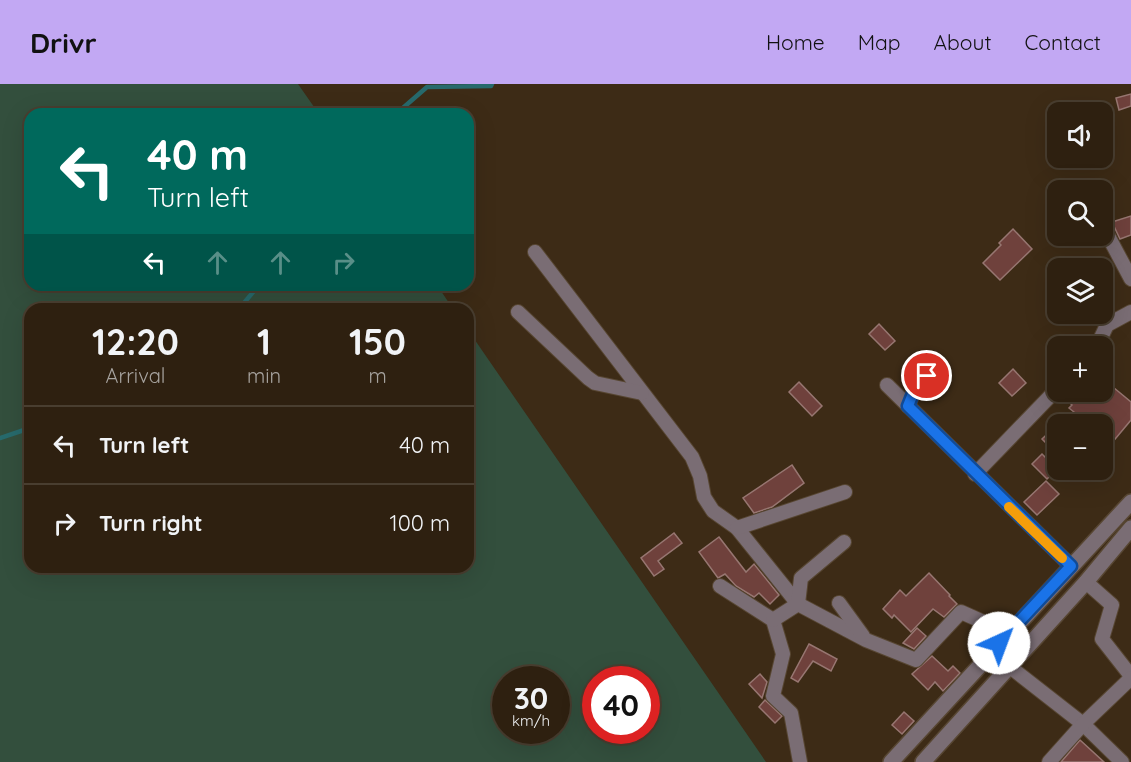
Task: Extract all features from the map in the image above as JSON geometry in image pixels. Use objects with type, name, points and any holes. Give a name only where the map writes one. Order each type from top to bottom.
[{"type":"street","points":[[1113,245],[1131,279]]},
{"type":"street","points":[[535,252],[692,457],[700,476],[704,497],[713,511],[737,528],[798,604],[866,640],[916,660],[961,612],[1008,633]]},
{"type":"street","points":[[518,312],[595,383],[642,393]]},
{"type":"street","points":[[1102,336],[1107,325],[1131,312]]},
{"type":"street","points":[[908,406],[916,386],[937,367]]},
{"type":"street","points":[[887,385],[1071,566]]},
{"type":"street","points":[[975,474],[1047,399]]},
{"type":"street","points":[[737,528],[845,492]]},
{"type":"street","points":[[891,762],[1131,502]]},
{"type":"street","points":[[923,762],[1086,582],[1131,528]]},
{"type":"street","points":[[798,604],[801,578],[844,542]]},
{"type":"street","points":[[1049,762],[1083,724],[1131,677],[1102,639],[1112,604],[1086,582]]},
{"type":"street","points":[[720,586],[773,620],[783,654],[773,696],[791,713],[800,762]]},
{"type":"street","points":[[839,603],[866,640]]},
{"type":"street","points":[[773,620],[798,604]]},
{"type":"street","points":[[991,652],[1083,724],[1122,762]]},
{"type":"green space","points":[[0,84],[298,84],[315,108],[24,108],[24,291],[441,291],[449,303],[24,303],[24,573],[474,573],[474,339],[766,762],[0,762]]},
{"type":"building","points":[[1131,94],[1131,106],[1119,110],[1116,98]]},
{"type":"building","points":[[1131,216],[1131,235],[1120,239],[1113,222]]},
{"type":"building","points":[[1013,229],[1032,249],[1000,280],[983,263]]},
{"type":"building","points":[[879,324],[895,341],[885,350],[869,334]]},
{"type":"building","points":[[1013,369],[1026,383],[1012,396],[999,383]]},
{"type":"building","points":[[799,382],[822,406],[812,416],[789,392]]},
{"type":"building","points":[[1113,387],[1131,402],[1131,420],[1113,442],[1113,414],[1076,414],[1069,408],[1072,405],[1069,402],[1113,402]]},
{"type":"building","points":[[1047,434],[1047,444],[1042,439]]},
{"type":"building","points":[[1042,454],[1047,459],[1047,479],[1032,464]]},
{"type":"building","points":[[792,465],[804,483],[772,507],[754,513],[743,498]]},
{"type":"building","points":[[1046,481],[1059,494],[1037,515],[1024,502]]},
{"type":"building","points":[[674,533],[682,543],[658,561],[664,569],[654,576],[641,558]]},
{"type":"building","points":[[719,537],[746,572],[754,564],[779,595],[770,604],[759,593],[754,597],[736,586],[725,574],[718,578],[699,552]]},
{"type":"building","points":[[929,573],[957,604],[944,617],[933,609],[911,632],[894,615],[892,618],[883,609],[900,590],[906,596]]},
{"type":"building","points":[[917,628],[926,636],[914,649],[903,643]]},
{"type":"building","points":[[809,644],[837,659],[831,671],[813,661],[798,682],[791,678]]},
{"type":"building","points":[[932,656],[948,671],[953,666],[960,673],[943,691],[935,682],[928,690],[912,674]]},
{"type":"building","points":[[760,674],[767,682],[762,698],[749,684]]},
{"type":"building","points":[[765,700],[782,716],[775,723],[759,707]]},
{"type":"building","points":[[904,712],[914,721],[902,734],[892,725]]},
{"type":"building","points":[[1080,740],[1104,762],[1061,762]]},
{"type":"waterway","points":[[403,108],[427,87],[491,86],[492,84]]},
{"type":"waterway","points":[[244,303],[254,291]]},
{"type":"waterway","points":[[0,438],[24,430]]},
{"type":"slow traffic","points":[[1009,507],[1062,558]]},
{"type":"route","points":[[927,376],[916,386],[908,406],[1071,566],[999,643]]}]
